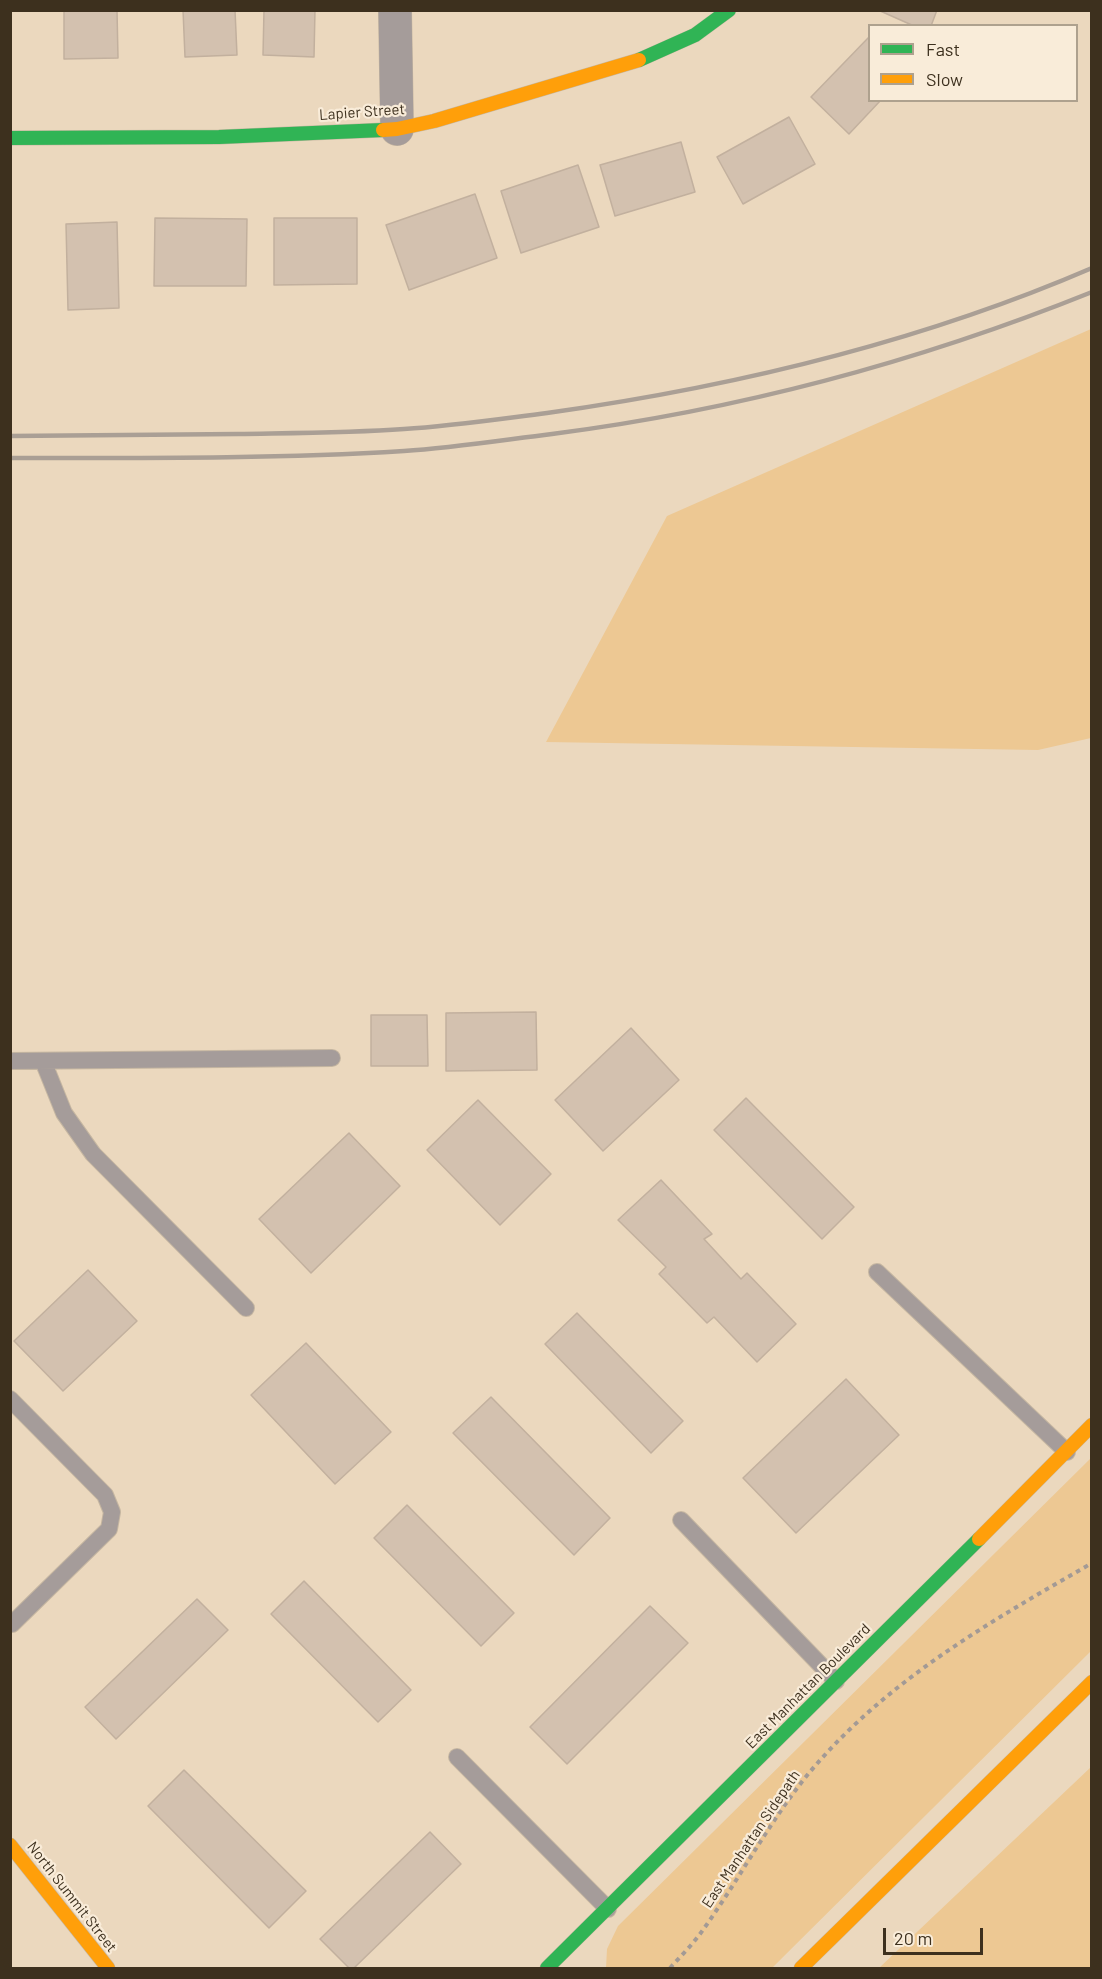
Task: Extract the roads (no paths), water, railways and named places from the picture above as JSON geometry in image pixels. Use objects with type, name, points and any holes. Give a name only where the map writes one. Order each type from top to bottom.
[{"type":"street","points":[[395,10],[397,129]]},
{"type":"street","name":"Lapier Street","points":[[10,138],[219,136],[397,129],[434,121],[655,55],[691,38],[720,19],[729,10]]},
{"type":"street","name":"East Manhattan Boulevard","points":[[547,1968],[1092,1425]]},
{"type":"street","points":[[801,1968],[1092,1682]]},
{"type":"street","name":"North Summit Street","points":[[10,1845],[108,1968]]},
{"type":"lane","points":[[10,1061],[332,1058]]},
{"type":"lane","points":[[43,1061],[64,1113],[93,1154],[246,1308]]},
{"type":"lane","points":[[877,1272],[1067,1452]]},
{"type":"lane","points":[[10,1399],[105,1494],[112,1512],[109,1529],[12,1624]]},
{"type":"lane","points":[[681,1520],[836,1681]]},
{"type":"lane","points":[[458,1757],[608,1909]]},
{"type":"railway","points":[[10,436],[321,433],[422,428],[547,413],[686,390],[824,359],[960,319],[1092,268]]},
{"type":"railway","points":[[10,458],[257,457],[355,454],[478,444],[621,424],[759,397],[894,361],[960,340],[1092,292]]}]
